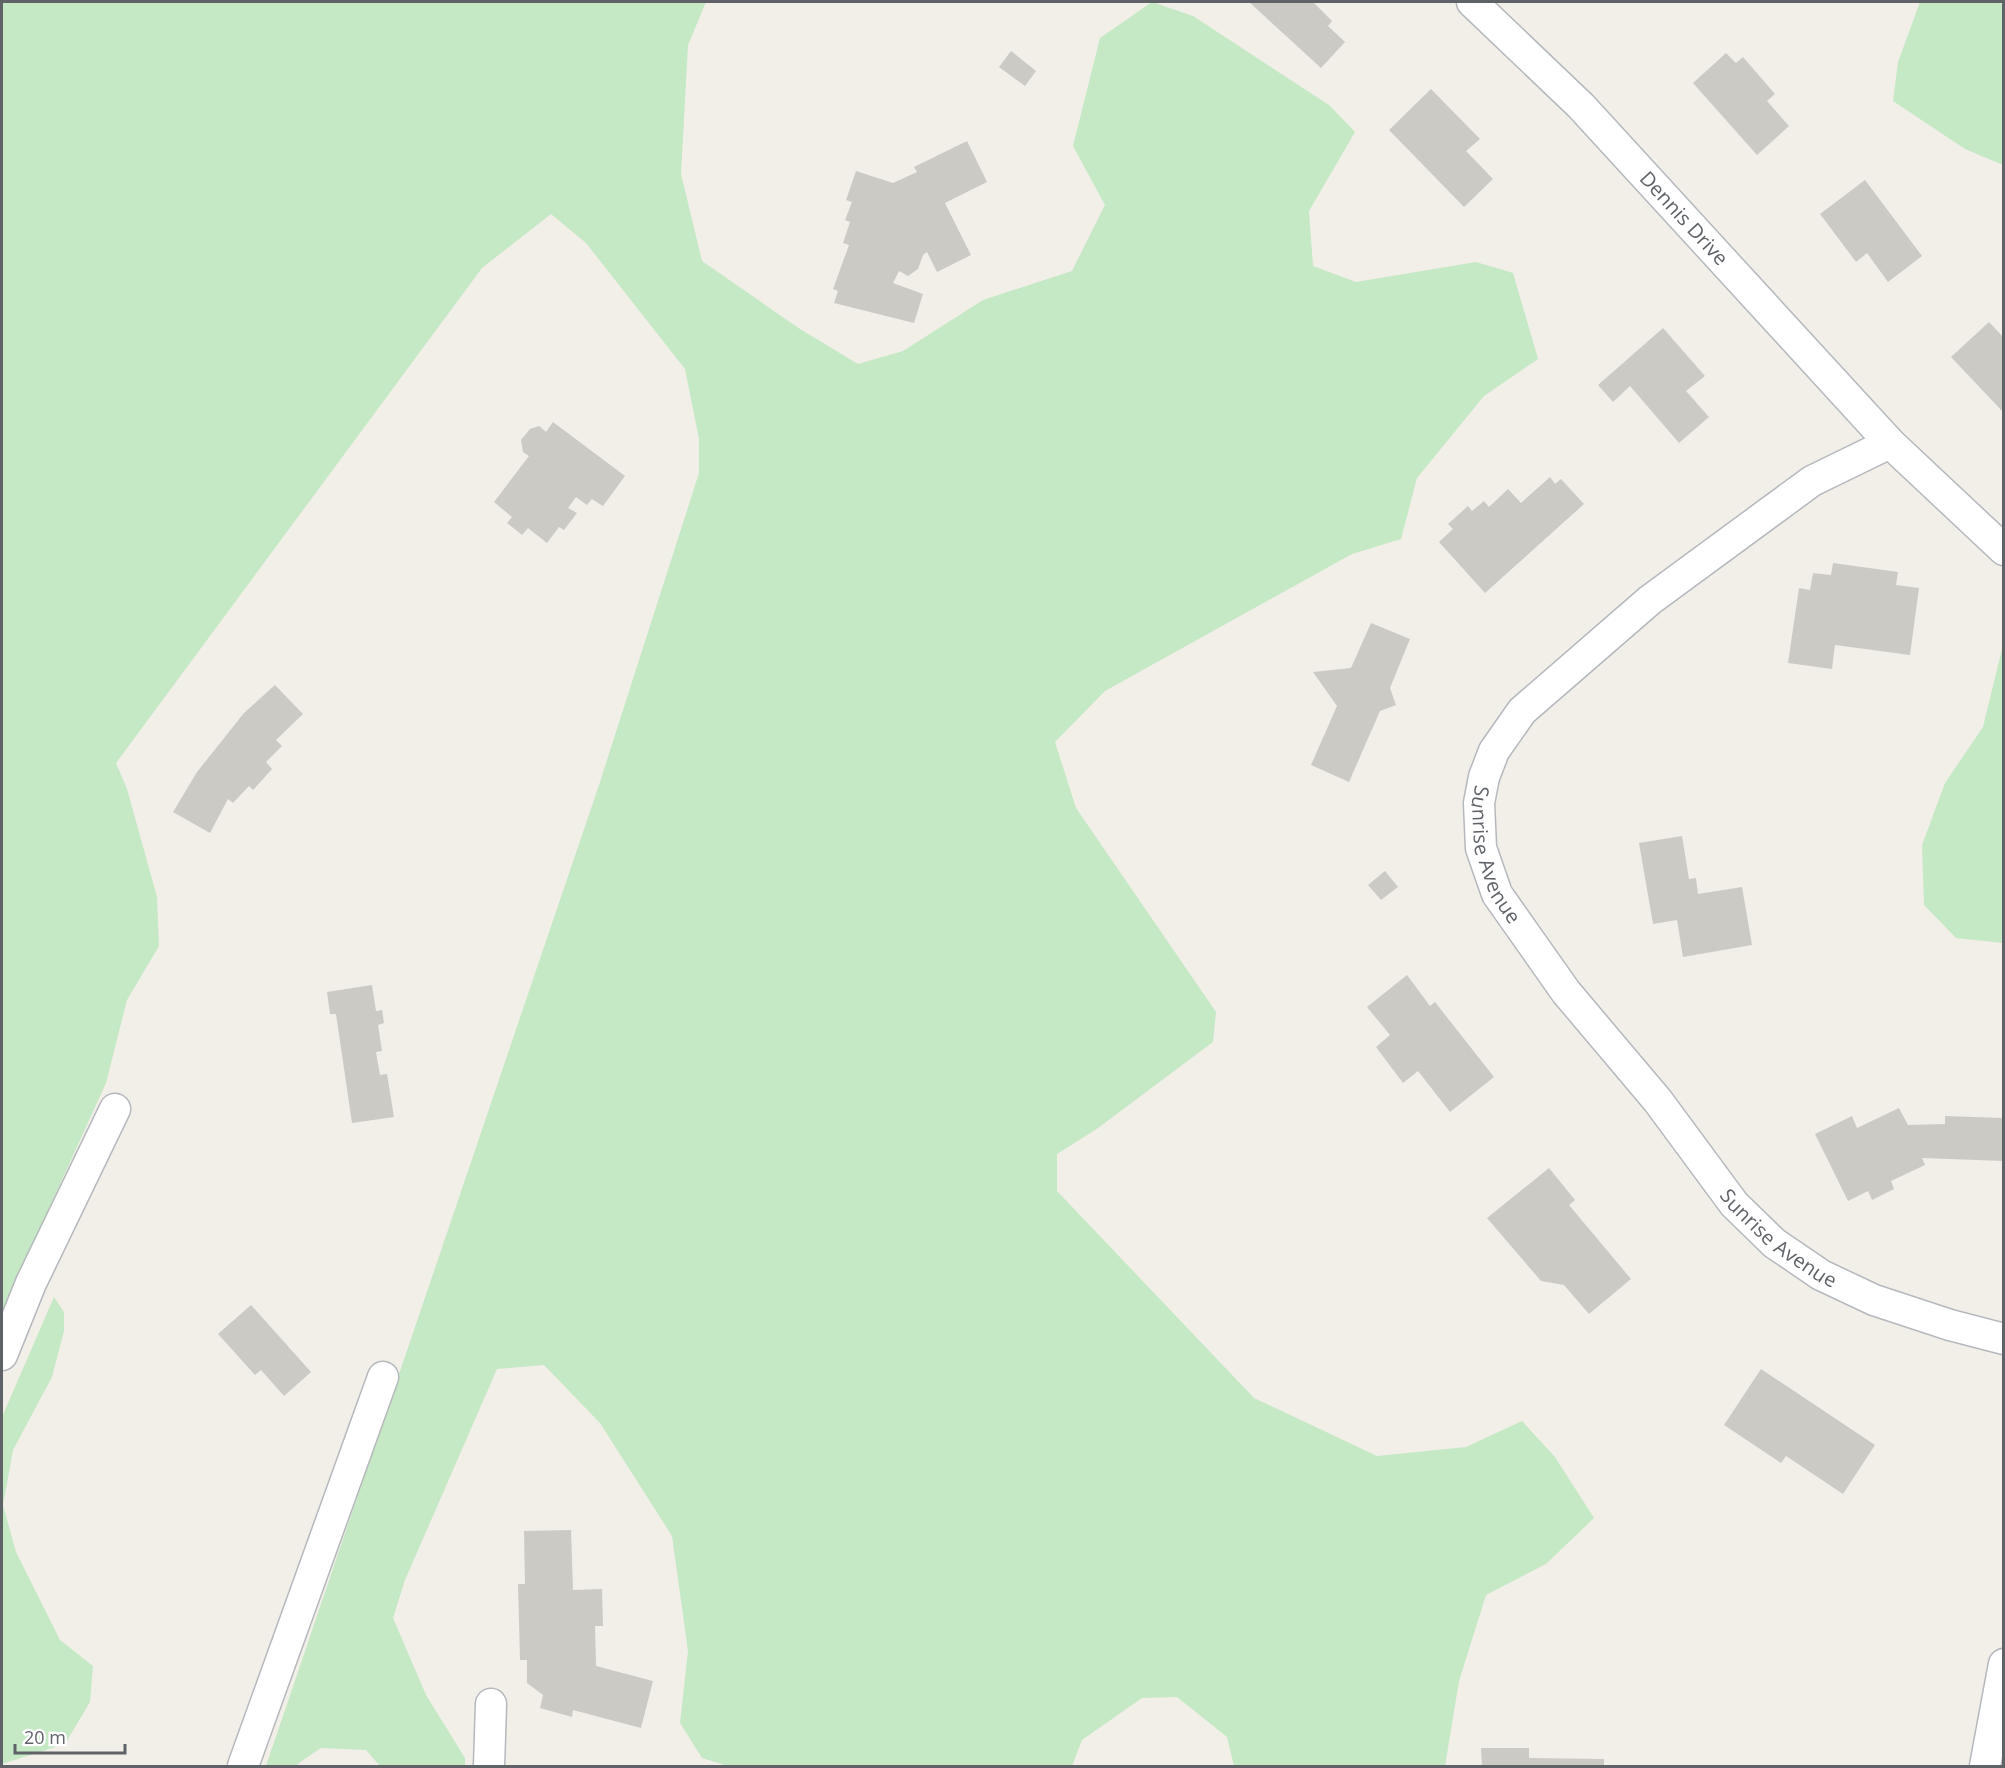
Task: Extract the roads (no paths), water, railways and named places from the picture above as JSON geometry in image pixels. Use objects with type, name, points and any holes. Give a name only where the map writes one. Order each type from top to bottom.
[{"type":"street","name":"Dennis Drive","points":[[1472,2],[1581,106],[1890,443]]},
{"type":"street","points":[[1890,443],[2004,550]]},
{"type":"street","name":"Sunrise Avenue","points":[[1890,443],[1812,481],[1650,600],[1522,711],[1494,751],[1484,777],[1479,803],[1480,848],[1497,894],[1566,992],[1658,1101],[1734,1204],[1774,1243],[1821,1275],[1874,1300],[1950,1325],[2004,1339]]},
{"type":"street","points":[[2,1355],[31,1283],[114,1109]]},
{"type":"street","points":[[243,1767],[382,1377]]},
{"type":"street","points":[[1985,1767],[2004,1664]]},
{"type":"street","points":[[489,1767],[491,1704]]}]
